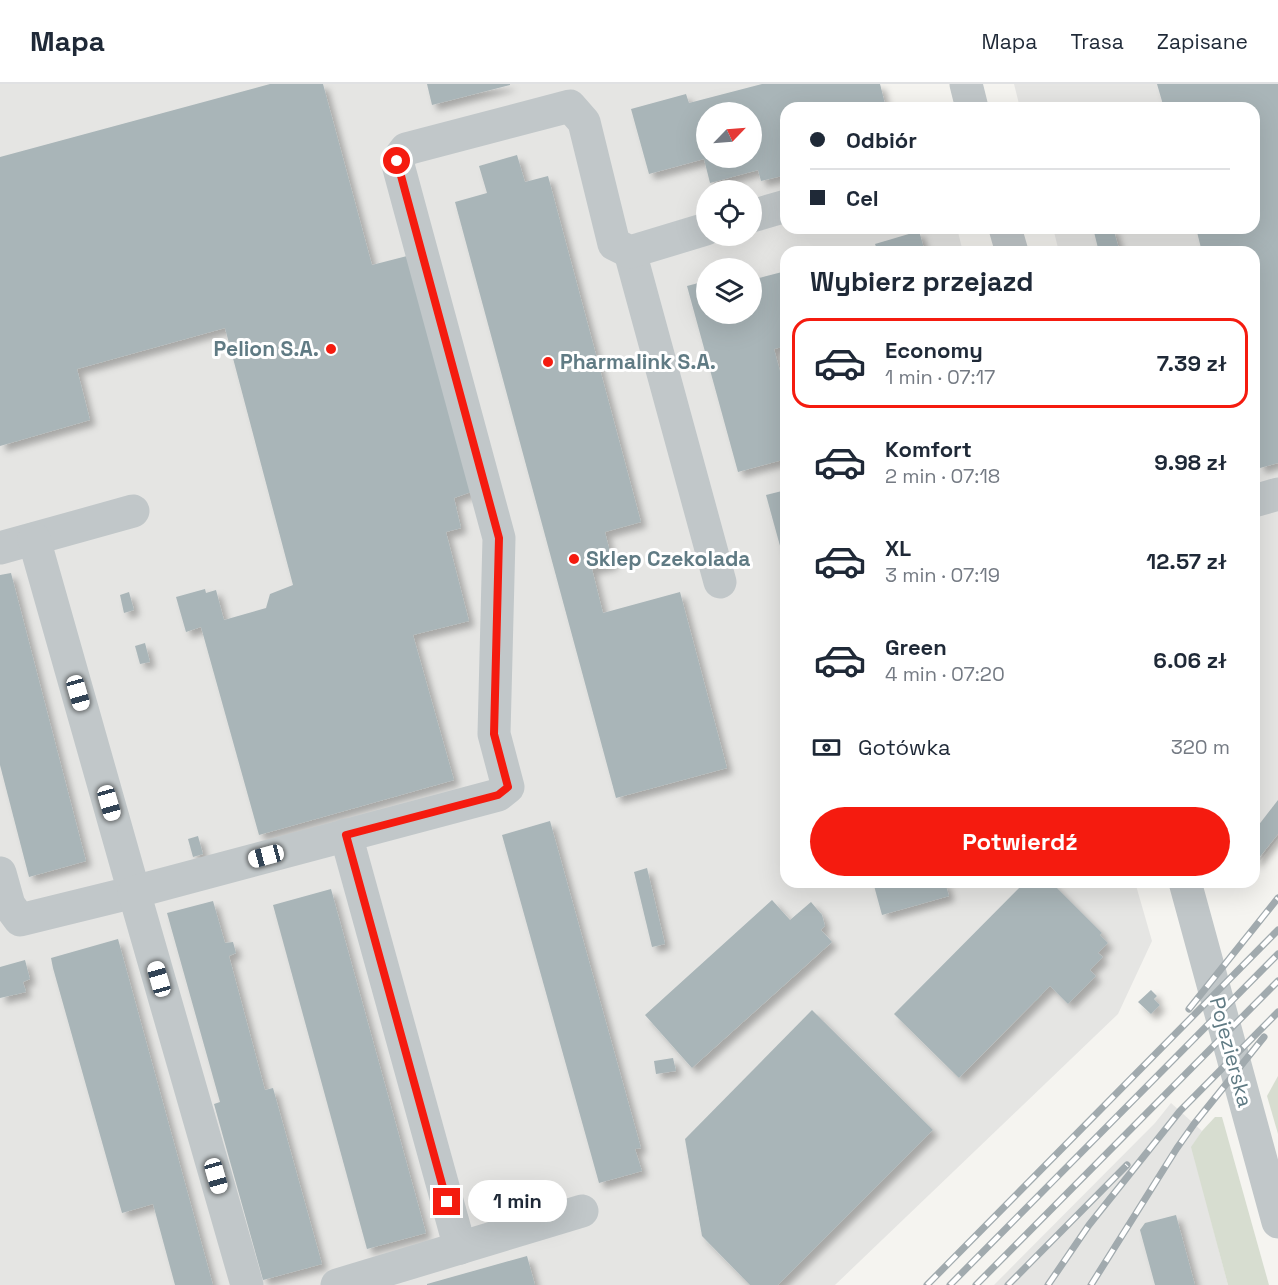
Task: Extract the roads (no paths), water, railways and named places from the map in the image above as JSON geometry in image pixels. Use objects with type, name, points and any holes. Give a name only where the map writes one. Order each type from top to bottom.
[{"type":"street","points":[[966,84],[970,102]]},
{"type":"street","points":[[0,873],[9,904],[20,920],[498,795],[508,787],[494,734],[499,538],[397,161],[406,149],[570,106],[584,122],[614,244],[630,252],[696,232]]},
{"type":"street","points":[[762,213],[780,208]]},
{"type":"street","points":[[630,252],[720,582]]},
{"type":"street","points":[[1260,499],[1278,494]]},
{"type":"street","points":[[0,548],[133,511]]},
{"type":"street","points":[[34,539],[247,1285]]},
{"type":"street","points":[[346,835],[460,1248]]},
{"type":"street","name":"Pojezierska","points":[[1187,888],[1278,1222]]},
{"type":"street","points":[[337,1285],[582,1211]]},
{"type":"railway","points":[[1189,1009],[1278,898]]},
{"type":"railway","points":[[927,1285],[1278,930]]},
{"type":"railway","points":[[950,1285],[1278,954]]},
{"type":"railway","points":[[976,1285],[1278,981]]},
{"type":"railway","points":[[1048,1285],[1089,1225],[1180,1111],[1278,1012]]},
{"type":"railway","points":[[1091,1285],[1177,1148],[1264,1037]]},
{"type":"railway","points":[[1008,1285],[1127,1165]]},
{"type":"place","name":"Pelion S.A.","points":[[331,349]]},
{"type":"place","name":"Pharmalink S.A.","points":[[548,362]]},
{"type":"place","name":"Sklep Czekolada","points":[[574,559]]}]
